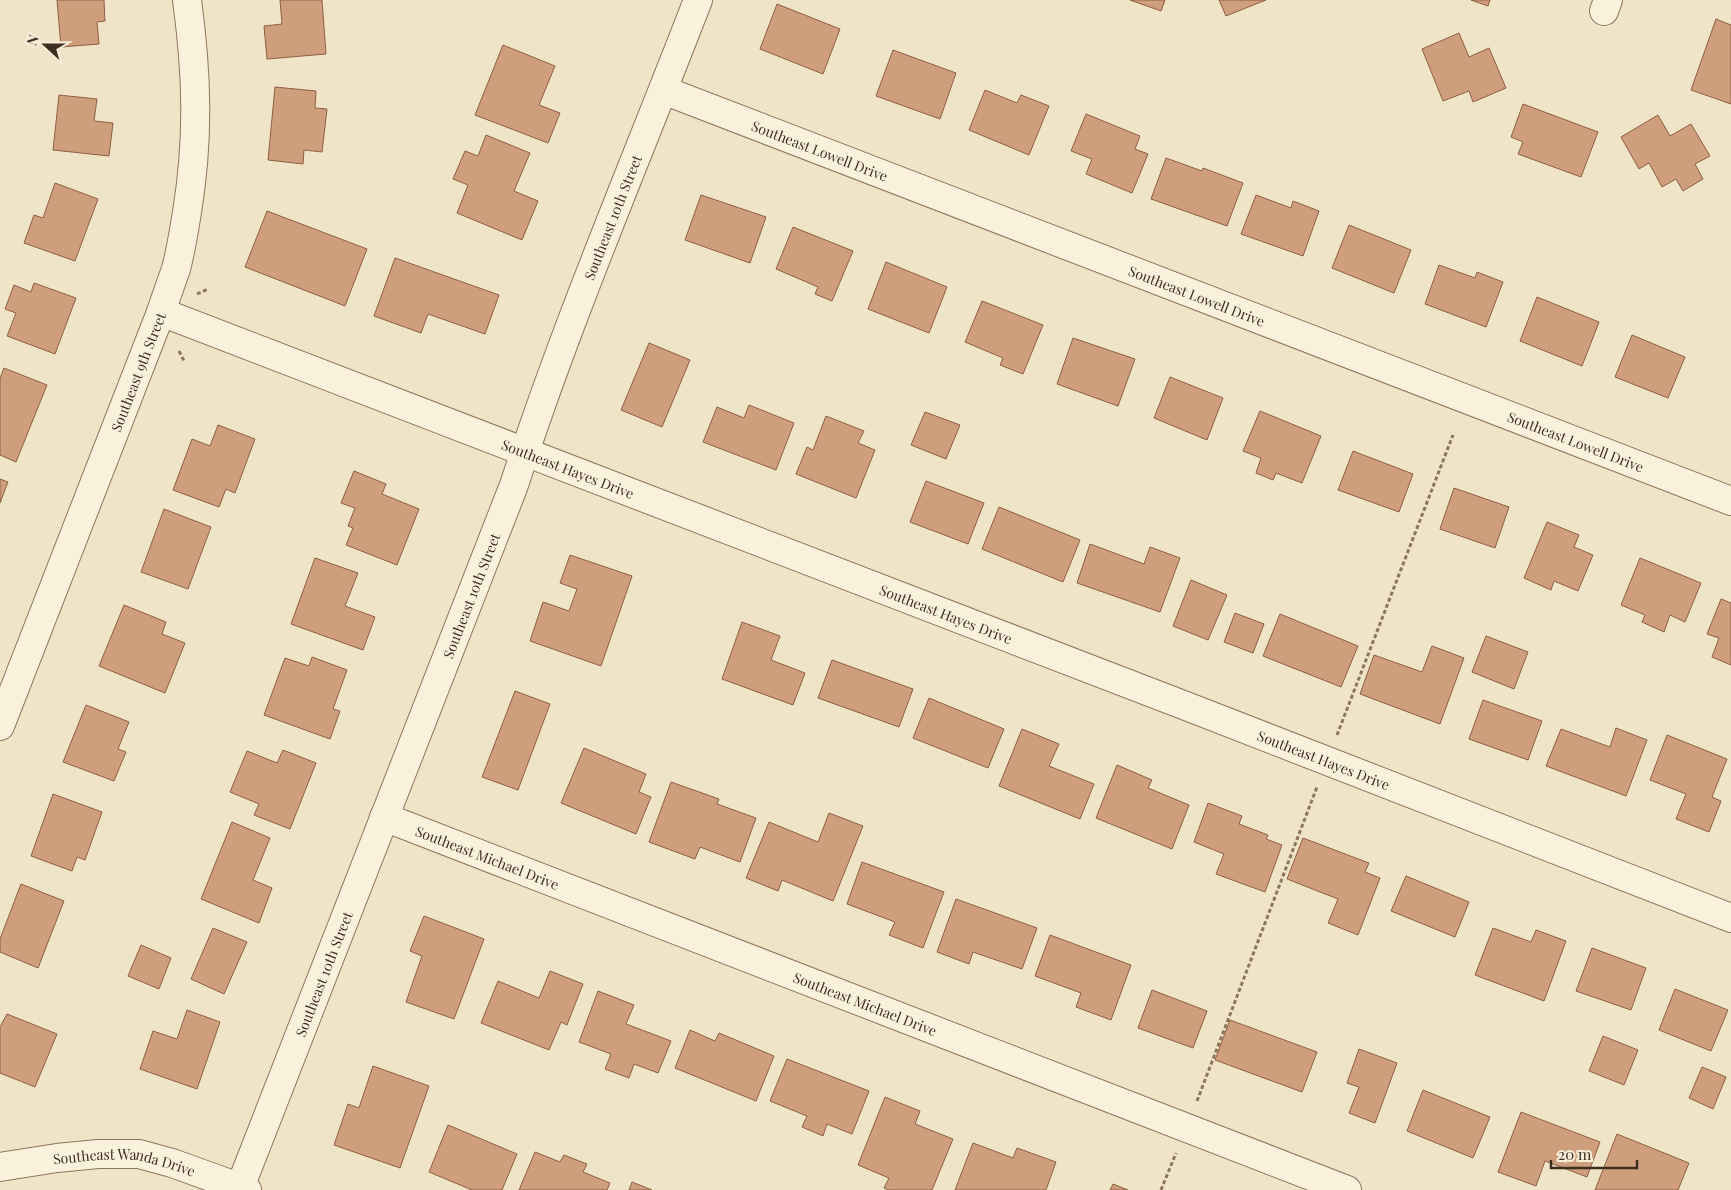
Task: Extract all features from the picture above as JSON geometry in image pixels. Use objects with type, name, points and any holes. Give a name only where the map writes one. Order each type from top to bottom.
[{"type":"street","name":"Southeast 9th Street","points":[[0,726],[161,312],[176,268],[195,159],[194,50],[187,0]]},
{"type":"street","name":"Southeast 10th Street","points":[[242,1189],[384,817],[514,486],[595,260],[698,0]]},
{"type":"street","name":"Southeast Lowell Drive","points":[[663,90],[1731,501]]},
{"type":"street","name":"Southeast Hayes Drive","points":[[161,312],[1731,918]]},
{"type":"street","name":"Southeast Michael Drive","points":[[384,817],[1347,1190]]},
{"type":"street","name":"Southeast Wanda Drive","points":[[0,1167],[98,1154],[139,1154],[172,1163],[242,1189]]},
{"type":"path","points":[[1161,1190],[1453,435]]},
{"type":"building","points":[[57,0],[104,0],[105,21],[97,22],[99,44],[61,47]]},
{"type":"building","points":[[280,0],[322,0],[326,54],[267,59],[264,26],[282,24]]},
{"type":"building","points":[[1130,0],[1165,0],[1161,11]]},
{"type":"building","points":[[1219,0],[1266,0],[1226,16]]},
{"type":"building","points":[[1471,0],[1490,0],[1488,6]]},
{"type":"building","points":[[777,4],[840,29],[823,74],[760,49]]},
{"type":"building","points":[[1716,19],[1731,25],[1731,104],[1691,90]]},
{"type":"building","points":[[1459,33],[1469,57],[1489,48],[1506,88],[1473,102],[1469,91],[1443,101],[1422,49]]},
{"type":"building","points":[[503,45],[555,66],[539,105],[560,113],[548,143],[475,115]]},
{"type":"building","points":[[893,50],[956,73],[940,119],[876,96]]},
{"type":"building","points":[[275,87],[316,91],[315,108],[327,109],[322,152],[304,150],[303,164],[268,160]]},
{"type":"building","points":[[985,90],[1017,103],[1021,95],[1049,106],[1029,155],[969,130]]},
{"type":"building","points":[[59,95],[97,99],[94,121],[113,123],[109,156],[53,150]]},
{"type":"building","points":[[1523,104],[1598,132],[1581,177],[1518,154],[1523,142],[1511,137]]},
{"type":"building","points":[[1086,114],[1140,136],[1135,149],[1148,154],[1132,193],[1086,174],[1092,159],[1071,151]]},
{"type":"building","points":[[1658,115],[1670,136],[1691,124],[1710,156],[1695,164],[1703,179],[1683,191],[1676,179],[1662,187],[1649,163],[1639,169],[1621,137]]},
{"type":"building","points":[[486,135],[530,153],[514,191],[538,201],[522,240],[457,213],[468,185],[453,179],[465,151],[478,156]]},
{"type":"building","points":[[1166,158],[1202,171],[1203,168],[1243,183],[1227,226],[1151,199]]},
{"type":"building","points":[[55,183],[98,199],[75,261],[24,243],[34,215],[43,218]]},
{"type":"building","points":[[701,195],[766,217],[750,263],[685,240]]},
{"type":"building","points":[[1256,195],[1291,208],[1293,201],[1319,211],[1303,256],[1241,234]]},
{"type":"building","points":[[267,211],[367,249],[345,306],[245,267]]},
{"type":"building","points":[[1349,225],[1411,250],[1394,293],[1332,268]]},
{"type":"building","points":[[793,227],[853,251],[832,301],[815,294],[818,287],[776,269]]},
{"type":"building","points":[[395,258],[499,295],[485,334],[428,314],[421,333],[374,316]]},
{"type":"building","points":[[886,262],[947,287],[929,333],[868,309]]},
{"type":"building","points":[[1439,265],[1475,278],[1477,272],[1503,282],[1486,327],[1425,304]]},
{"type":"building","points":[[34,283],[76,298],[55,354],[7,336],[16,313],[5,309],[14,285],[31,292]]},
{"type":"building","points":[[1537,297],[1599,322],[1582,366],[1520,341]]},
{"type":"building","points":[[982,301],[1043,325],[1023,374],[1000,365],[1003,358],[965,342]]},
{"type":"building","points":[[1632,335],[1685,357],[1668,398],[1615,377]]},
{"type":"building","points":[[1073,338],[1135,359],[1118,406],[1057,384]]},
{"type":"building","points":[[649,343],[690,360],[662,427],[621,410]]},
{"type":"building","points":[[4,368],[47,385],[16,462],[0,455],[0,378]]},
{"type":"building","points":[[1170,377],[1223,398],[1207,440],[1154,418]]},
{"type":"building","points":[[749,405],[794,423],[776,470],[703,442],[717,407],[744,418]]},
{"type":"building","points":[[1260,411],[1321,436],[1302,483],[1276,473],[1273,480],[1256,473],[1261,458],[1243,451]]},
{"type":"building","points":[[925,412],[960,425],[946,459],[911,445]]},
{"type":"building","points":[[826,416],[864,431],[858,443],[875,450],[856,498],[796,474],[807,447],[813,450]]},
{"type":"building","points":[[218,425],[255,439],[235,493],[226,489],[219,507],[173,490],[192,439],[210,446]]},
{"type":"building","points":[[1353,451],[1413,474],[1399,512],[1338,490]]},
{"type":"building","points":[[354,471],[386,484],[382,494],[419,509],[397,565],[346,545],[353,528],[348,526],[355,508],[341,503]]},
{"type":"building","points":[[0,479],[8,482],[0,503]]},
{"type":"building","points":[[926,481],[984,503],[968,544],[910,522]]},
{"type":"building","points":[[1454,488],[1509,507],[1495,548],[1440,529]]},
{"type":"building","points":[[999,507],[1080,540],[1063,582],[982,549]]},
{"type":"building","points":[[164,509],[211,527],[188,589],[141,572]]},
{"type":"building","points":[[1547,522],[1579,535],[1574,547],[1593,555],[1578,591],[1554,581],[1551,590],[1524,578]]},
{"type":"building","points":[[1090,544],[1144,564],[1150,547],[1180,558],[1160,612],[1077,583]]},
{"type":"building","points":[[570,555],[632,576],[601,666],[530,641],[543,602],[569,611],[577,589],[560,583]]},
{"type":"building","points":[[315,558],[358,573],[345,606],[375,617],[363,650],[291,624]]},
{"type":"building","points":[[1640,558],[1701,583],[1685,622],[1670,615],[1664,632],[1642,622],[1645,615],[1621,605]]},
{"type":"building","points":[[1191,580],[1227,595],[1208,640],[1173,626]]},
{"type":"building","points":[[1721,599],[1731,603],[1731,665],[1712,657],[1719,638],[1707,634]]},
{"type":"building","points":[[124,605],[166,622],[162,634],[185,643],[165,693],[99,666]]},
{"type":"building","points":[[1235,613],[1264,624],[1253,653],[1224,642]]},
{"type":"building","points":[[1280,614],[1358,646],[1341,687],[1263,656]]},
{"type":"building","points":[[742,622],[780,636],[771,660],[805,673],[793,705],[722,679]]},
{"type":"building","points":[[1486,636],[1528,652],[1514,689],[1472,672]]},
{"type":"building","points":[[1432,646],[1464,658],[1440,724],[1360,694],[1374,655],[1422,672]]},
{"type":"building","points":[[312,657],[347,670],[333,709],[340,711],[330,739],[264,715],[285,658],[309,666]]},
{"type":"building","points":[[832,660],[913,689],[899,727],[818,698]]},
{"type":"building","points":[[515,691],[550,704],[518,790],[482,777]]},
{"type":"building","points":[[929,698],[1004,729],[988,768],[913,738]]},
{"type":"building","points":[[1483,700],[1542,721],[1528,760],[1469,739]]},
{"type":"building","points":[[86,705],[129,722],[118,749],[126,752],[114,781],[63,762]]},
{"type":"building","points":[[1616,728],[1647,740],[1626,796],[1546,766],[1561,729],[1610,747]]},
{"type":"building","points":[[1022,729],[1059,744],[1049,766],[1094,784],[1080,819],[999,786]]},
{"type":"building","points":[[1667,735],[1727,759],[1712,797],[1721,801],[1709,832],[1676,819],[1686,794],[1650,780]]},
{"type":"building","points":[[584,748],[646,774],[639,792],[651,797],[636,834],[561,803]]},
{"type":"building","points":[[283,750],[316,763],[290,829],[254,815],[259,804],[230,792],[247,751],[277,763]]},
{"type":"building","points":[[1117,765],[1152,780],[1148,788],[1189,805],[1172,849],[1096,818]]},
{"type":"building","points":[[671,782],[719,799],[717,804],[756,818],[740,862],[700,847],[695,859],[649,842]]},
{"type":"building","points":[[53,794],[102,812],[85,860],[77,857],[72,871],[31,856]]},
{"type":"building","points":[[1208,803],[1242,816],[1239,824],[1268,835],[1266,839],[1282,845],[1265,892],[1216,874],[1224,854],[1194,842]]},
{"type":"building","points":[[829,813],[863,826],[833,901],[782,880],[778,891],[746,878],[769,822],[818,842]]},
{"type":"building","points":[[232,822],[270,838],[253,880],[272,888],[259,923],[201,899]]},
{"type":"building","points":[[1303,838],[1369,863],[1365,872],[1380,878],[1358,935],[1328,923],[1338,899],[1287,879]]},
{"type":"building","points":[[862,862],[944,892],[923,948],[889,935],[895,922],[847,904]]},
{"type":"building","points":[[1406,876],[1469,902],[1455,937],[1391,911]]},
{"type":"building","points":[[21,884],[64,901],[38,968],[0,952],[0,939]]},
{"type":"building","points":[[956,899],[1037,928],[1022,969],[973,952],[969,964],[937,952]]},
{"type":"building","points":[[424,916],[484,939],[454,1019],[406,1002],[422,956],[410,951]]},
{"type":"building","points":[[213,928],[247,942],[224,994],[191,979]]},
{"type":"building","points":[[1493,928],[1531,942],[1536,930],[1566,941],[1544,1001],[1475,975]]},
{"type":"building","points":[[1050,935],[1131,965],[1111,1020],[1076,1007],[1081,993],[1035,976]]},
{"type":"building","points":[[141,945],[171,958],[159,989],[128,976]]},
{"type":"building","points":[[1592,948],[1646,968],[1631,1010],[1576,991]]},
{"type":"building","points":[[550,971],[583,984],[567,1025],[561,1022],[549,1050],[481,1023],[498,981],[539,998]]},
{"type":"building","points":[[1675,989],[1728,1010],[1711,1051],[1659,1030]]},
{"type":"building","points":[[1152,990],[1207,1011],[1193,1048],[1138,1028]]},
{"type":"building","points":[[598,991],[634,1005],[626,1024],[671,1041],[658,1073],[634,1064],[629,1078],[605,1069],[611,1054],[579,1042]]},
{"type":"building","points":[[187,1010],[220,1022],[197,1089],[140,1069],[153,1031],[177,1039]]},
{"type":"building","points":[[7,1014],[57,1034],[35,1087],[0,1073],[0,1027]]},
{"type":"building","points":[[1230,1020],[1317,1052],[1302,1092],[1215,1060]]},
{"type":"building","points":[[690,1030],[715,1041],[719,1033],[774,1056],[756,1101],[675,1068]]},
{"type":"building","points":[[1603,1036],[1638,1050],[1624,1085],[1589,1071]]},
{"type":"building","points":[[1359,1049],[1397,1063],[1375,1123],[1349,1113],[1359,1087],[1347,1083]]},
{"type":"building","points":[[787,1059],[869,1091],[852,1134],[827,1124],[823,1136],[802,1127],[807,1116],[770,1101]]},
{"type":"building","points":[[373,1066],[429,1086],[400,1168],[334,1145],[348,1104],[359,1108]]},
{"type":"building","points":[[1702,1067],[1726,1077],[1713,1109],[1689,1098]]},
{"type":"building","points":[[1423,1090],[1490,1117],[1473,1158],[1407,1131]]},
{"type":"building","points":[[885,1097],[920,1111],[915,1124],[953,1139],[932,1190],[889,1190],[884,1188],[889,1178],[858,1165]]},
{"type":"building","points":[[1521,1112],[1600,1142],[1587,1177],[1545,1161],[1536,1186],[1498,1172]]},
{"type":"building","points":[[448,1125],[517,1154],[502,1190],[472,1190],[429,1172]]},
{"type":"building","points":[[1617,1134],[1689,1163],[1678,1190],[1595,1190]]},
{"type":"building","points":[[973,1143],[1013,1158],[1017,1148],[1056,1162],[1046,1190],[955,1190]]},
{"type":"building","points":[[535,1152],[560,1162],[564,1155],[587,1164],[583,1172],[610,1183],[607,1190],[519,1190]]},
{"type":"building","points":[[632,1182],[652,1190],[629,1190]]},
{"type":"building","points":[[1113,1184],[1128,1190],[1110,1190]]}]
